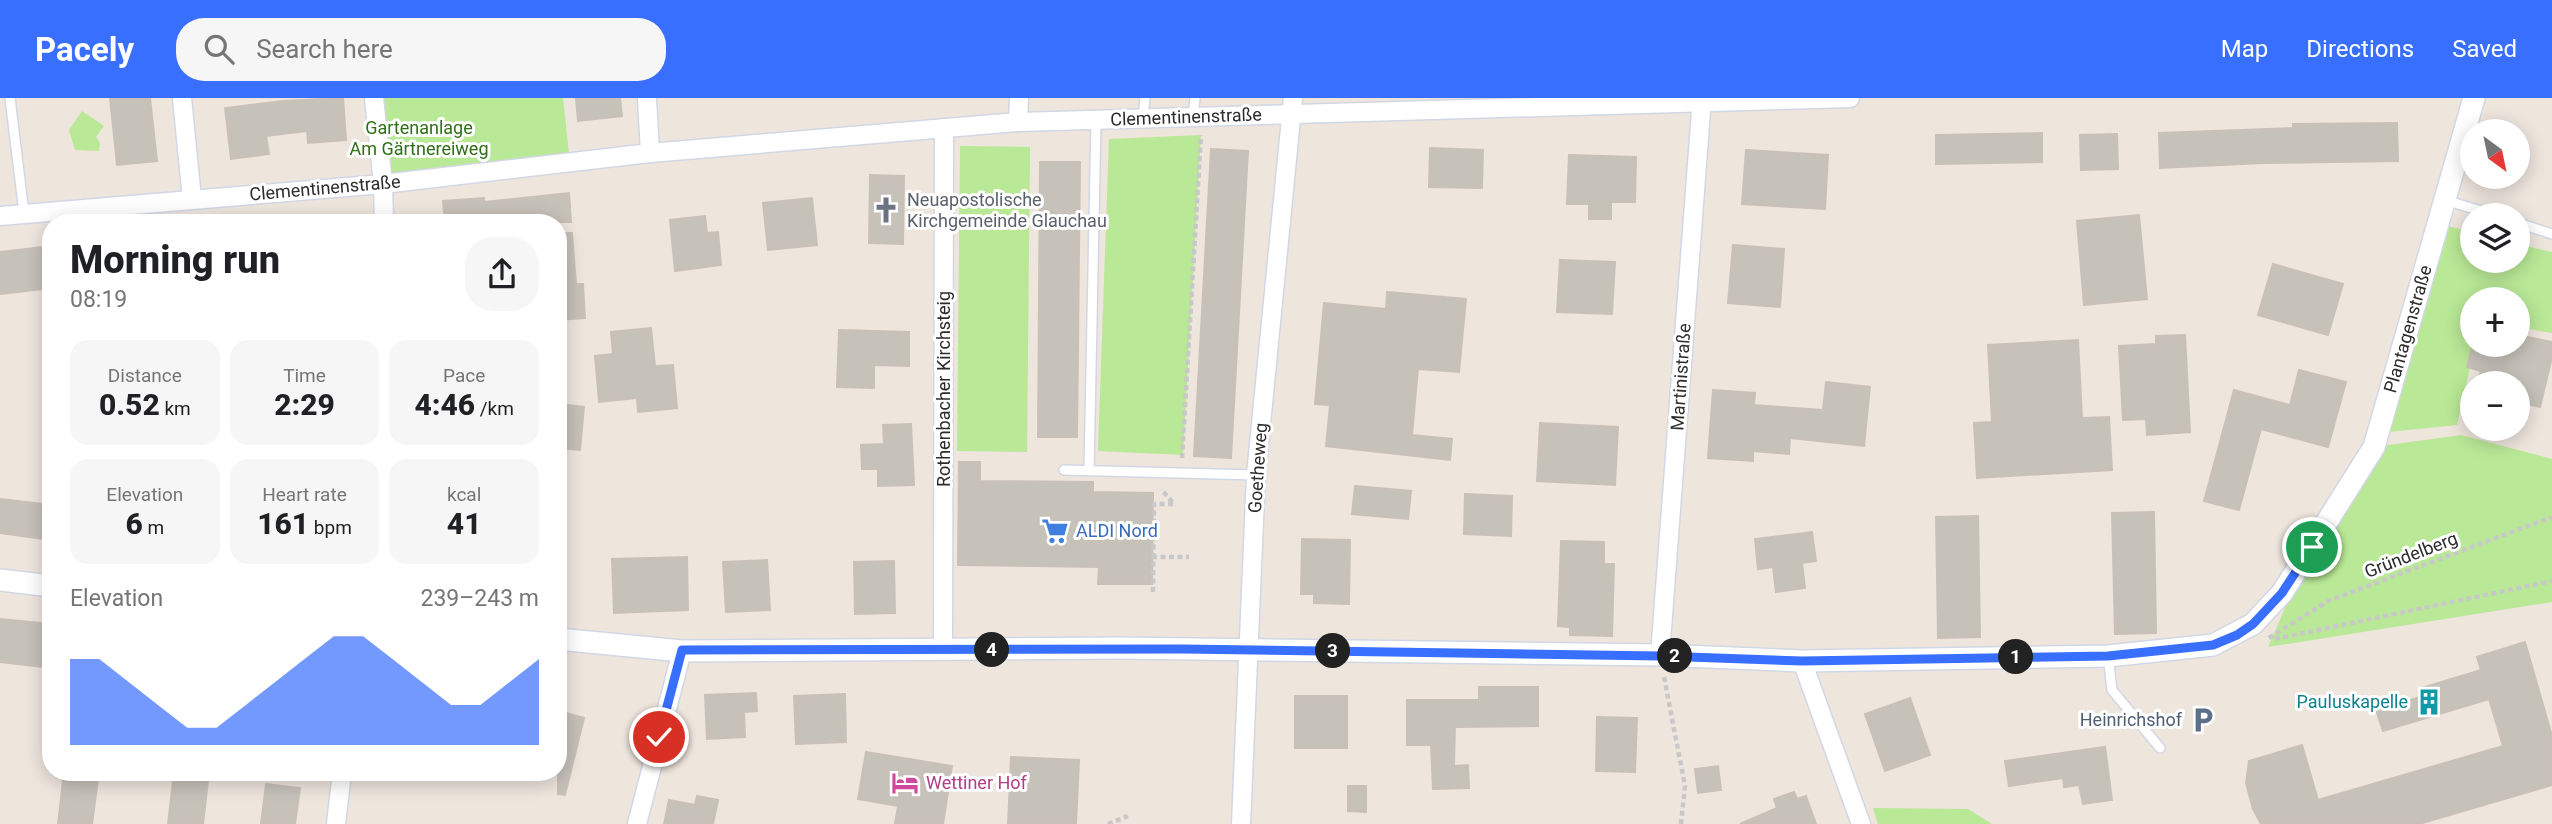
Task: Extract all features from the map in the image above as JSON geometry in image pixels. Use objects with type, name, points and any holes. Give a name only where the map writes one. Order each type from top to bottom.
[{"type":"street","points":[[182,98],[192,198]]},
{"type":"street","points":[[374,98],[384,214]]},
{"type":"street","points":[[647,98],[650,153]]},
{"type":"street","points":[[1018,122],[1019,98]]},
{"type":"street","name":"Clementinenstraße","points":[[0,216],[383,184],[650,153],[1018,122],[1199,117],[1292,106],[1850,98]]},
{"type":"street","name":"Plantagenstraße","points":[[2253,624],[2282,593],[2374,447],[2474,98]]},
{"type":"street","name":"Martinistraße","points":[[1660,656],[1702,100]]},
{"type":"street","name":"Goetheweg","points":[[1241,824],[1256,475],[1292,106]]},
{"type":"street","name":"Rothenbacher Kirchsteig","points":[[943,650],[944,128]]},
{"type":"street","points":[[0,580],[42,585]]},
{"type":"street","points":[[567,640],[682,650],[1248,650],[1660,656],[1802,661],[2108,656],[2213,645],[2253,624]]},
{"type":"street","points":[[637,824],[682,650]]},
{"type":"street","points":[[1802,661],[1860,824]]},
{"type":"street","points":[[336,824],[341,781]]},
{"type":"lane","points":[[10,98],[24,213]]},
{"type":"lane","points":[[1143,118],[1145,98]]},
{"type":"lane","points":[[1195,98],[1199,117]]},
{"type":"lane","points":[[1089,470],[1096,120]]},
{"type":"lane","points":[[2445,200],[2460,205]]},
{"type":"lane","points":[[2530,227],[2552,234]]},
{"type":"lane","points":[[1064,470],[1256,475]]},
{"type":"lane","points":[[2108,656],[2112,690],[2160,748]]},
{"type":"path","points":[[1181,473],[1199,117]]},
{"type":"path","points":[[1149,472],[1148,488],[1162,489],[1174,504],[1154,504],[1153,592]]},
{"type":"path","name":"Gründelberg","points":[[2271,640],[2328,601],[2552,517]]},
{"type":"path","points":[[1152,557],[1189,557]]},
{"type":"path","points":[[2253,624],[2271,640],[2552,581]]},
{"type":"path","points":[[1660,656],[1685,786],[1681,824]]},
{"type":"path","points":[[1108,824],[1128,816]]},
{"type":"green space","name":"Gartenanlage Am Gärtnereiweg","points":[[374,98],[563,98],[570,163],[383,184]]},
{"type":"green space","points":[[82,111],[104,126],[96,137],[100,143],[99,151],[75,150],[69,130]]},
{"type":"green space","points":[[1201,135],[1183,455],[1098,451],[1109,139]]},
{"type":"green space","points":[[960,146],[1030,147],[1027,452],[957,451]]},
{"type":"green space","points":[[2448,226],[2460,229],[2460,273],[2530,273],[2530,247],[2552,252],[2552,333],[2530,329],[2530,287],[2460,287],[2460,357],[2472,357],[2469,371],[2460,371],[2460,412],[2457,425],[2378,433]]},
{"type":"green space","points":[[2460,435],[2460,441],[2484,441],[2552,459],[2552,602],[2268,647],[2312,547],[2374,447]]},
{"type":"green space","points":[[1873,808],[1968,809],[1992,824],[1878,824]]},
{"type":"building","points":[[110,98],[150,98],[157,161],[117,165]]},
{"type":"building","points":[[343,98],[346,140],[308,143],[307,131],[266,136],[269,154],[231,159],[225,108]]},
{"type":"building","points":[[576,98],[620,98],[622,116],[578,121]]},
{"type":"building","points":[[2397,123],[2398,161],[2160,168],[2159,133],[2293,128],[2293,124]]},
{"type":"building","points":[[2042,133],[2042,162],[1936,164],[1936,135]]},
{"type":"building","points":[[2117,134],[2118,169],[2081,170],[2080,135]]},
{"type":"building","points":[[1430,148],[1483,150],[1482,188],[1429,187]]},
{"type":"building","points":[[1211,149],[1248,151],[1231,458],[1194,456]]},
{"type":"building","points":[[1746,150],[1828,155],[1825,209],[1742,204]]},
{"type":"building","points":[[1569,155],[1636,157],[1635,202],[1611,202],[1611,219],[1589,219],[1589,204],[1567,204]]},
{"type":"building","points":[[1040,162],[1080,162],[1077,437],[1038,437]]},
{"type":"building","name":"Neuapostolische Kirchgemeinde Glauchau","points":[[870,175],[904,176],[903,244],[869,243]]},
{"type":"building","points":[[569,193],[571,222],[567,222],[567,214],[444,214],[443,201],[484,198],[484,202]]},
{"type":"building","points":[[812,198],[817,245],[768,250],[763,203]]},
{"type":"building","points":[[2139,215],[2147,299],[2084,305],[2077,221]]},
{"type":"building","points":[[705,216],[707,233],[718,232],[721,265],[675,271],[670,220]]},
{"type":"building","points":[[567,233],[572,233],[576,284],[583,284],[585,318],[567,319]]},
{"type":"building","points":[[1733,245],[1784,249],[1780,307],[1728,303]]},
{"type":"building","points":[[42,247],[42,289],[0,294],[0,252]]},
{"type":"building","points":[[1560,260],[1615,262],[1612,314],[1557,312]]},
{"type":"building","points":[[2273,264],[2343,284],[2328,335],[2258,315]]},
{"type":"building","points":[[1387,292],[1466,299],[1459,372],[1418,369],[1412,435],[1452,439],[1450,460],[1326,446],[1330,405],[1315,404],[1324,303],[1386,309]]},
{"type":"building","points":[[651,328],[655,366],[673,365],[677,408],[638,412],[637,398],[599,402],[595,356],[613,354],[611,332]]},
{"type":"building","points":[[839,330],[909,332],[909,366],[874,365],[874,388],[837,387]]},
{"type":"building","points":[[2185,335],[2190,432],[2147,435],[2146,419],[2123,420],[2119,346],[2156,344],[2156,336]]},
{"type":"building","points":[[2530,337],[2552,342],[2552,357],[2540,407],[2530,405],[2530,371],[2481,371],[2467,367],[2470,357],[2530,357]]},
{"type":"building","points":[[2078,340],[2082,418],[2109,417],[2112,470],[1977,478],[1974,423],[1992,422],[1988,345]]},
{"type":"building","points":[[2299,370],[2346,382],[2328,447],[2261,429],[2239,510],[2204,501],[2234,390],[2290,405]]},
{"type":"building","points":[[1826,382],[1870,387],[1864,446],[1790,438],[1789,454],[1753,451],[1753,461],[1708,458],[1713,390],[1755,393],[1754,405],[1823,410]]},
{"type":"building","points":[[567,405],[584,407],[580,450],[567,449]]},
{"type":"building","points":[[1540,423],[1618,427],[1615,485],[1537,481]]},
{"type":"building","points":[[911,424],[914,485],[878,486],[878,469],[862,469],[861,445],[884,444],[883,425]]},
{"type":"building","name":"ALDI Nord","points":[[959,462],[980,462],[980,481],[1093,482],[1093,492],[1153,493],[1152,584],[1098,584],[1099,567],[958,565]]},
{"type":"building","points":[[1355,486],[1411,491],[1408,519],[1352,514]]},
{"type":"building","points":[[1465,494],[1512,496],[1511,536],[1464,534]]},
{"type":"building","points":[[0,499],[42,504],[42,539],[0,533]]},
{"type":"building","points":[[2154,512],[2156,633],[2115,634],[2112,513]]},
{"type":"building","points":[[1978,516],[1980,637],[1938,638],[1936,517]]},
{"type":"building","points":[[1812,532],[1816,561],[1802,563],[1805,588],[1776,592],[1773,567],[1758,569],[1755,539]]},
{"type":"building","points":[[1302,539],[1350,540],[1349,604],[1314,603],[1314,594],[1301,594]]},
{"type":"building","points":[[1561,541],[1604,542],[1604,564],[1614,564],[1612,636],[1570,635],[1570,627],[1558,626]]},
{"type":"building","points":[[687,557],[688,610],[614,613],[612,559]]},
{"type":"building","points":[[767,560],[770,610],[726,612],[723,562]]},
{"type":"building","points":[[894,561],[895,613],[855,614],[854,562]]},
{"type":"building","points":[[0,619],[42,623],[42,667],[0,662]]},
{"type":"building","points":[[2525,642],[2552,736],[2552,785],[2419,824],[2261,824],[2253,809],[2246,783],[2249,761],[2302,745],[2318,800],[2503,746],[2489,699],[2383,731],[2376,710],[2424,696],[2422,688],[2481,670],[2477,657]]},
{"type":"building","points":[[1479,687],[1538,687],[1538,726],[1455,727],[1454,766],[1468,765],[1469,788],[1433,789],[1431,745],[1407,745],[1407,700],[1479,700]]},
{"type":"building","points":[[756,693],[757,711],[744,712],[745,737],[707,739],[705,695]]},
{"type":"building","points":[[845,694],[846,742],[796,744],[794,696]]},
{"type":"building","points":[[1295,696],[1347,696],[1347,748],[1295,748]]},
{"type":"building","points":[[1910,698],[1930,755],[1885,771],[1865,714]]},
{"type":"building","points":[[567,713],[584,718],[565,795],[558,794],[558,781],[567,781]]},
{"type":"building","points":[[1597,717],[1637,718],[1635,772],[1596,771]]},
{"type":"building","points":[[2105,747],[2112,800],[2083,804],[2079,785],[2064,787],[2063,778],[2009,786],[2005,761]]},
{"type":"building","name":"Wettiner Hof","points":[[866,752],[952,766],[943,824],[895,824],[898,806],[858,799]]},
{"type":"building","points":[[1011,757],[1079,760],[1076,824],[1008,824]]},
{"type":"building","points":[[1718,766],[1721,790],[1698,793],[1695,769]]},
{"type":"building","points":[[63,781],[98,781],[92,824],[58,824]]},
{"type":"building","points":[[173,781],[208,781],[203,824],[168,824]]},
{"type":"building","points":[[266,784],[300,788],[295,824],[261,824]]},
{"type":"building","points":[[1348,786],[1366,786],[1366,812],[1348,811]]},
{"type":"building","points":[[1794,792],[1797,799],[1806,796],[1816,824],[1740,824],[1777,808],[1774,799]]},
{"type":"building","points":[[697,796],[718,800],[713,824],[664,824],[669,800],[695,805]]},
{"type":"place","name":"Neuapostolische Kirchgemeinde Glauchau","points":[[886,210]]},
{"type":"place","name":"ALDI Nord","points":[[1055,531]]},
{"type":"place","name":"Pauluskapelle","points":[[2429,702]]},
{"type":"place","name":"Heinrichshof","points":[[2203,720]]},
{"type":"place","name":"Wettiner Hof","points":[[905,783]]},
{"type":"route","points":[[659,737],[682,650],[1183,649],[1660,656],[1802,661],[2108,656],[2213,645],[2237,635],[2253,624],[2282,593],[2312,547]]}]
